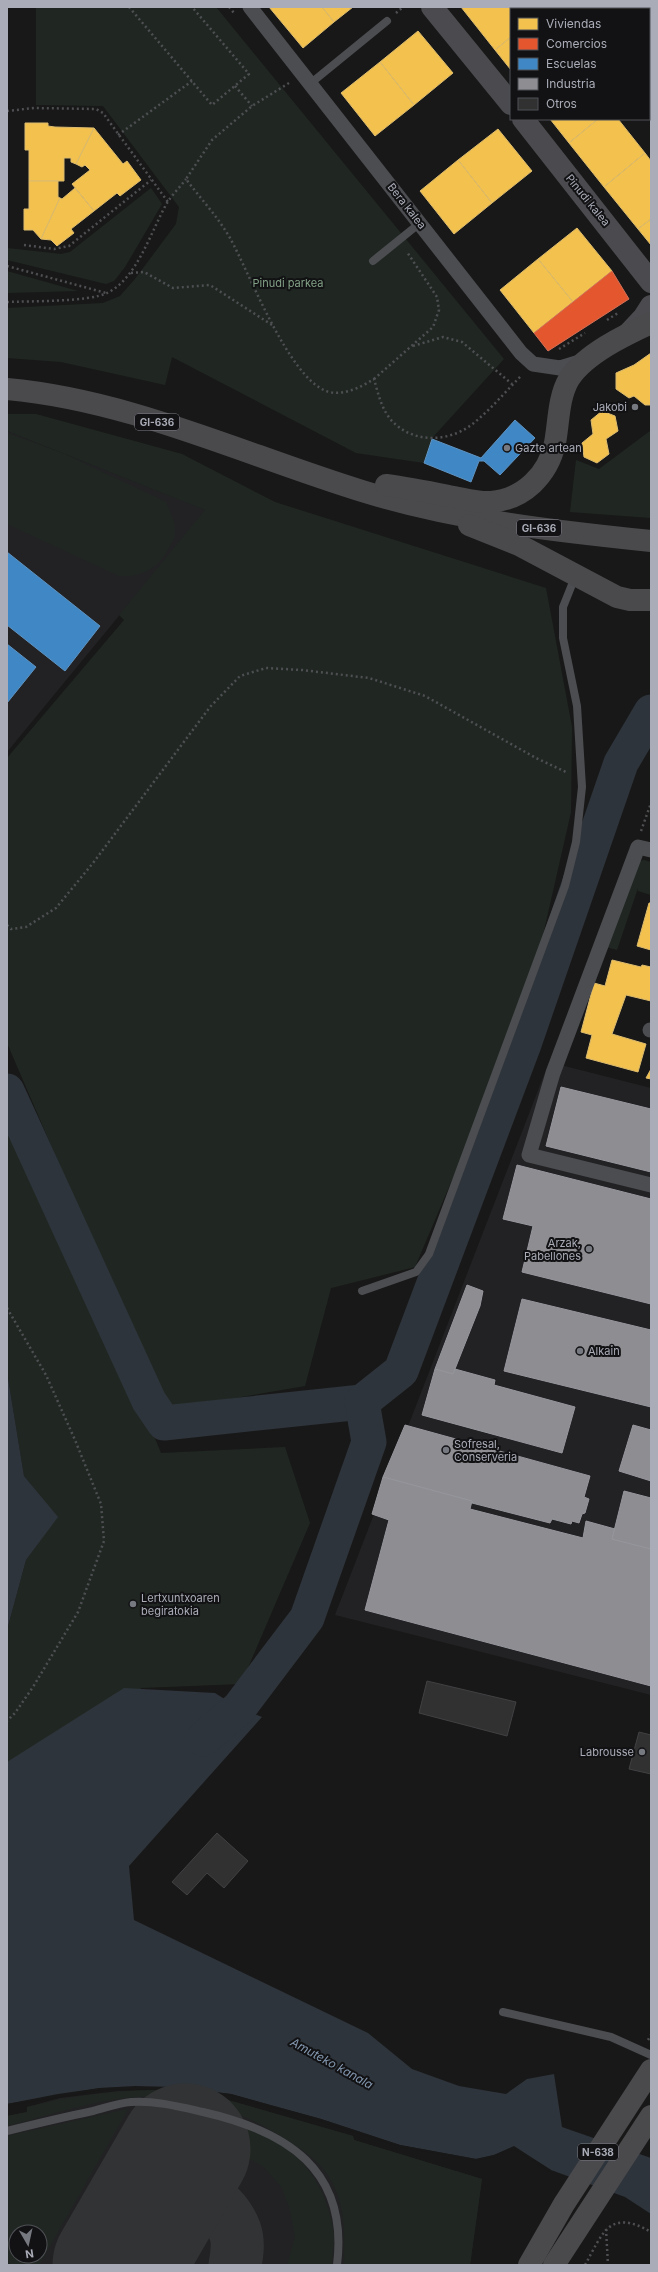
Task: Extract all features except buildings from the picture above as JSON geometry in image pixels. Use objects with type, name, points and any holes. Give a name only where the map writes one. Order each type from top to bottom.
[{"type":"main road","points":[[302,472],[419,490],[478,502],[489,502],[510,498],[532,486],[548,464],[555,444],[564,389],[570,378],[584,361],[628,333],[651,323]]},
{"type":"main road","name":"GI-636","points":[[7,389],[108,406],[364,492],[428,509],[564,532],[651,541]]},
{"type":"main road","points":[[428,509],[519,545],[617,597],[630,600],[651,600]]},
{"type":"main road","name":"N-638","points":[[529,2265],[564,2204],[651,2070]]},
{"type":"main road","name":"N-638","points":[[554,2265],[651,2116]]},
{"type":"street","name":"Bera kalea","points":[[250,7],[522,353],[533,364]]},
{"type":"street","points":[[432,7],[510,103]]},
{"type":"street","name":"Pinudi kalea","points":[[524,120],[651,282]]},
{"type":"street","points":[[628,333],[644,317],[651,306]]},
{"type":"street","points":[[533,364],[560,368],[584,361]]},
{"type":"street","points":[[644,848],[553,1074],[529,1155],[651,1185]]},
{"type":"lane","points":[[311,83],[387,21]]},
{"type":"lane","points":[[373,261],[420,223]]},
{"type":"lane","points":[[362,1291],[416,1272],[429,1254],[565,886],[576,842],[581,778],[577,706],[563,630],[563,607],[576,574]]},
{"type":"lane","points":[[503,2012],[611,2037],[651,2055]]},
{"type":"lane","points":[[7,2131],[131,2102],[179,2106],[219,2116],[260,2129],[296,2150],[320,2175],[332,2198],[339,2224],[337,2265]]},
{"type":"path","points":[[129,7],[212,105],[249,74],[192,7]]},
{"type":"path","points":[[399,10],[403,7]]},
{"type":"path","points":[[118,135],[192,81]]},
{"type":"path","points":[[7,302],[89,297],[106,294],[117,287],[131,273],[168,202],[186,179],[212,140],[252,106],[290,83]]},
{"type":"path","points":[[235,86],[252,106]]},
{"type":"path","points":[[7,111],[34,108],[96,109],[103,113],[168,202]]},
{"type":"path","points":[[186,179],[229,236],[273,326],[303,373],[326,392],[346,391],[361,387],[374,379],[433,327],[439,310],[437,297],[399,240]]},
{"type":"path","points":[[24,245],[54,249],[69,246],[151,180]]},
{"type":"path","points":[[7,266],[106,294]]},
{"type":"path","points":[[131,273],[144,272],[173,288],[210,285],[273,326]]},
{"type":"path","points":[[602,322],[623,310]]},
{"type":"path","points":[[374,379],[384,408],[394,423],[408,432],[423,437],[447,438],[475,422],[545,350],[556,351],[589,330]]},
{"type":"path","points":[[410,347],[443,337],[462,342],[512,384]]},
{"type":"path","points":[[7,925],[11,929],[26,928],[56,908],[93,863],[210,707],[240,676],[266,668],[302,670],[369,678],[425,696],[536,758],[581,778]]},
{"type":"path","points":[[644,848],[644,819],[651,803]]},
{"type":"path","points":[[7,1308],[46,1375],[75,1440],[101,1504],[104,1541],[78,1612],[33,1687],[15,1713],[7,1721]]},
{"type":"path","points":[[585,2265],[606,2228],[621,2222],[651,2232]]},
{"type":"path","points":[[606,2228],[608,2265]]},
{"type":"shaded area","points":[[7,431],[206,510],[7,752]]},
{"type":"shaded area","points":[[549,1062],[651,1088],[651,1695],[335,1615]]},
{"type":"shaded area","points":[[155,2090],[221,2098],[353,2136],[354,2140],[482,2179],[470,2265],[7,2265],[7,2116],[27,2112],[27,2107],[60,2098],[118,2091]]},
{"type":"green space","name":"Pinudi parkea","points":[[36,7],[216,7],[504,359],[433,437],[424,463],[356,453],[172,357],[165,385],[61,362],[7,358],[7,308],[103,303],[120,296],[135,279],[176,224],[179,207],[103,106],[36,105]]},
{"type":"green space","points":[[151,188],[162,204],[125,267],[114,281],[106,284],[7,260],[7,248],[61,254],[70,252]]},
{"type":"green space","points":[[7,271],[78,291],[7,293]]},
{"type":"green space","points":[[7,414],[36,414],[182,454],[275,502],[546,588],[572,727],[571,812],[528,1001],[415,1267],[331,1288],[305,1386],[165,1410],[7,1043],[7,758],[124,620],[119,615],[205,510],[7,431]]},
{"type":"green space","points":[[650,431],[651,518],[570,512],[576,460],[599,469]]},
{"type":"green space","points":[[7,433],[62,453],[166,502],[174,522],[175,534],[166,553],[150,570],[135,575],[119,576],[7,524]]},
{"type":"green space","points":[[644,860],[651,862],[651,895],[638,891],[638,888],[617,950],[606,947],[640,861]]},
{"type":"green space","points":[[7,1076],[161,1453],[285,1447],[310,1523],[241,1684],[141,1688],[129,1763],[7,1847],[7,1630],[26,1560],[57,1517],[24,1476],[7,1372]]},
{"type":"green space","points":[[155,2090],[221,2098],[353,2136],[354,2140],[482,2179],[470,2265],[344,2265],[344,2231],[341,2208],[335,2187],[326,2172],[310,2156],[279,2134],[241,2115],[221,2108],[180,2099],[158,2097],[122,2098],[89,2104],[7,2126],[7,2116],[27,2112],[27,2107],[43,2103],[90,2095]]},
{"type":"green space","points":[[128,2109],[48,2249],[48,2224],[8,2224],[8,2264],[39,2265],[7,2265],[7,2136]]},
{"type":"green space","points":[[165,2110],[211,2118],[234,2124],[256,2132],[276,2142],[295,2155],[310,2172],[322,2193],[328,2209],[333,2226],[334,2237],[332,2265],[287,2265],[295,2237],[290,2210],[282,2188],[264,2167]]},
{"type":"water","points":[[7,1372],[24,1476],[58,1517],[26,1560],[7,1630]]},
{"type":"water","name":"Amuteko kanala","points":[[124,1688],[215,1693],[239,1708],[262,1717],[129,1866],[134,1920],[368,2033],[412,2069],[459,2086],[506,2094],[527,2079],[554,2074],[562,2127],[651,2158],[651,2214],[625,2197],[551,2170],[514,2147],[494,2155],[476,2159],[400,2145],[321,2119],[231,2094],[173,2087],[100,2088],[7,2104],[7,1762]]},
{"type":"pier","points":[[135,2086],[173,2087],[231,2094],[321,2119],[400,2145],[476,2159],[494,2155],[514,2146],[551,2170],[550,2172],[514,2149],[495,2157],[476,2161],[400,2147],[320,2121],[231,2096],[173,2089],[101,2090],[7,2106],[7,2104],[58,2094],[100,2088]]},
{"type":"waterway","points":[[203,1739],[239,1708],[307,1618],[369,1442],[362,1402],[401,1371],[524,1044],[621,763],[651,712]]},
{"type":"waterway","points":[[7,1091],[149,1401],[164,1423],[362,1402]]},
{"type":"taxiway","points":[[164,2186],[186,2188],[196,2192],[206,2197],[223,2212],[230,2221],[237,2239],[235,2265]]},
{"type":"runway","points":[[118,2265],[185,2149]]},
{"type":"place","name":"Jakobi","points":[[635,407]]},
{"type":"place","name":"Gazte artean","points":[[507,448]]},
{"type":"place","name":"Arzak, Pabellones","points":[[589,1249]]},
{"type":"place","name":"Alkain","points":[[580,1351]]},
{"type":"place","name":"Sofresal, Conserveria","points":[[446,1450]]},
{"type":"place","name":"Lertxuntxoaren begiratokia","points":[[133,1604]]},
{"type":"place","name":"Labrousse","points":[[642,1752]]}]
